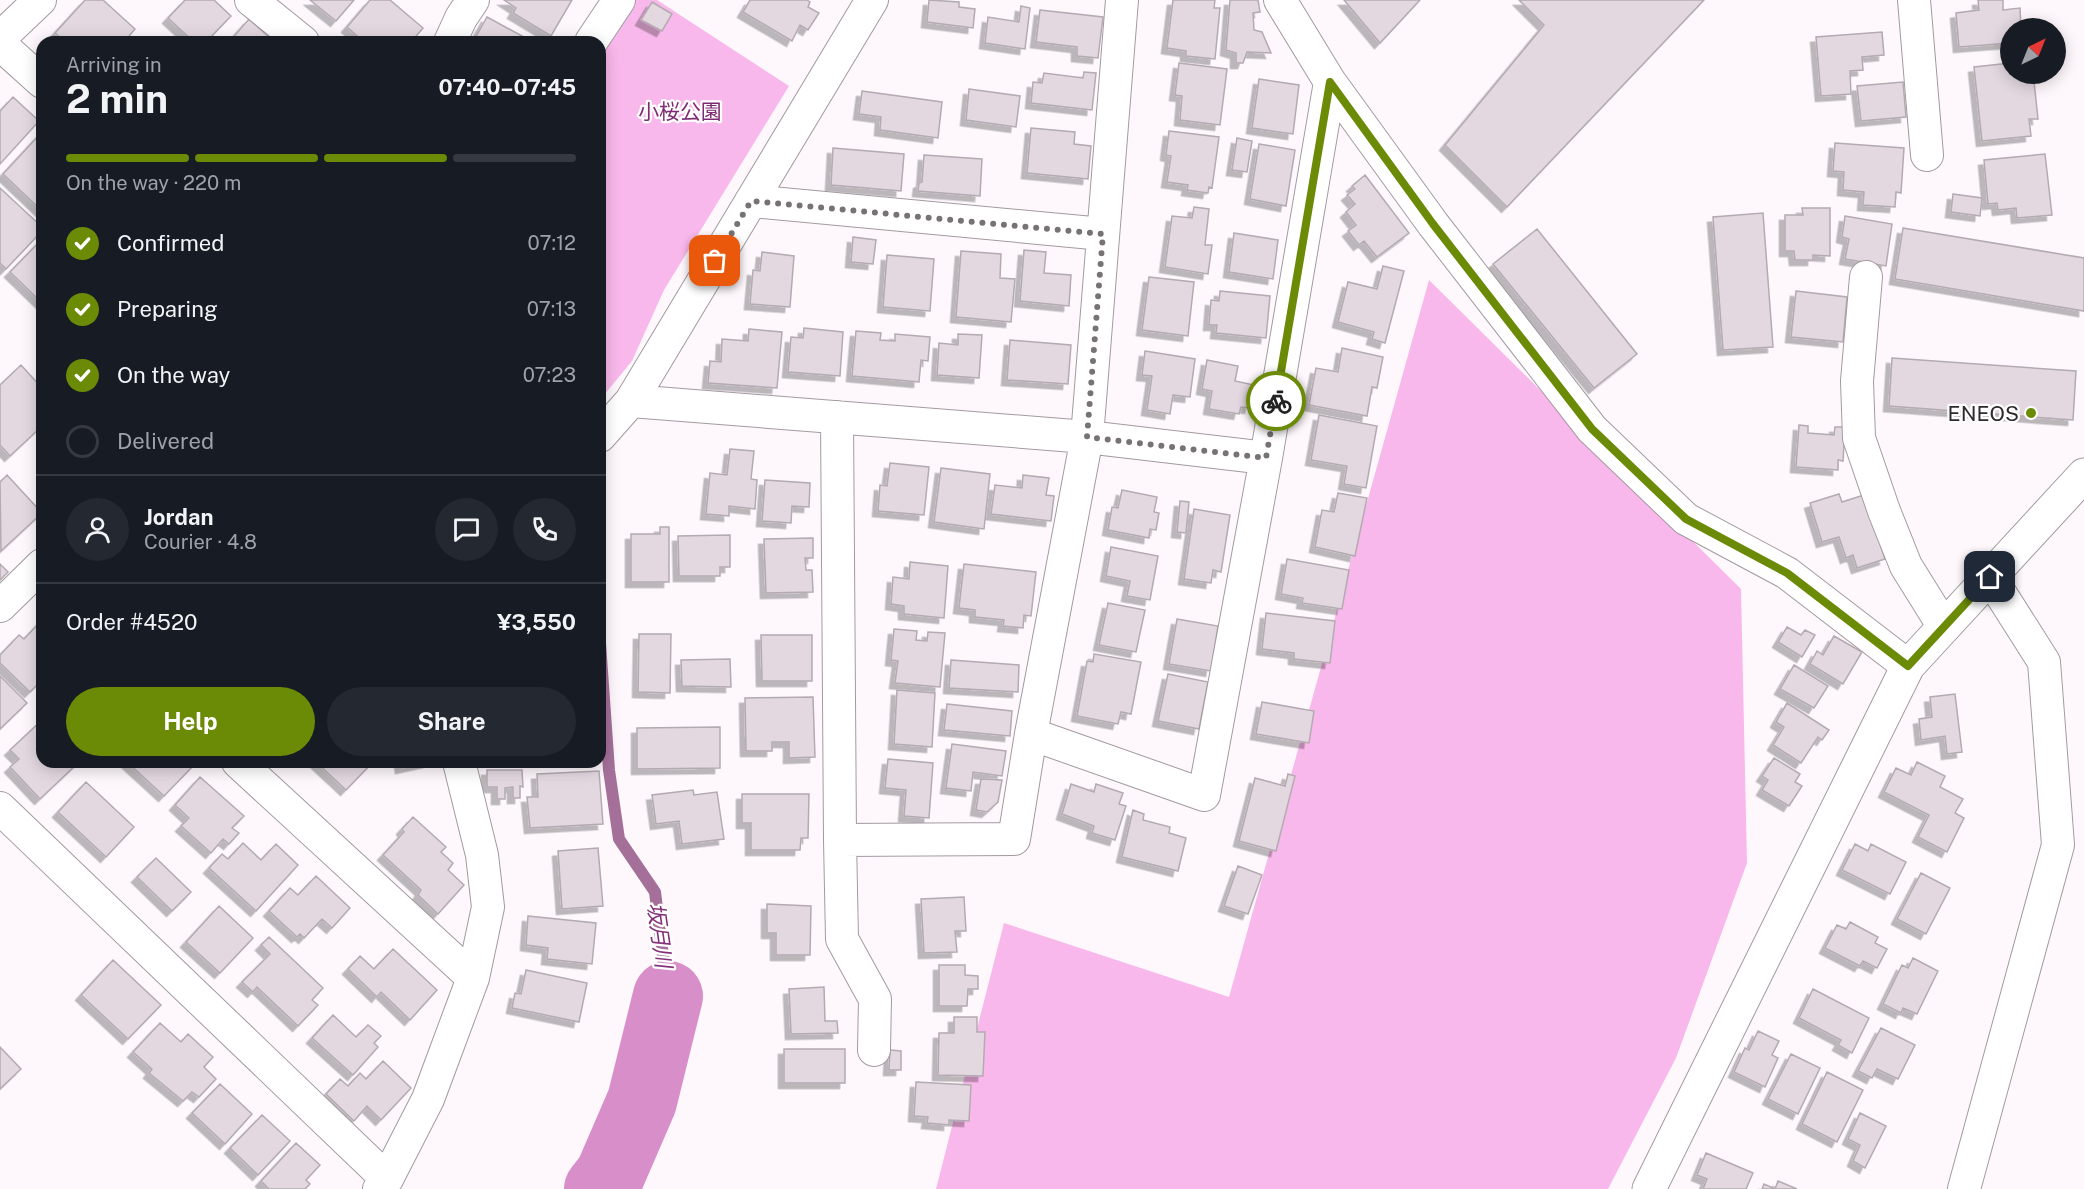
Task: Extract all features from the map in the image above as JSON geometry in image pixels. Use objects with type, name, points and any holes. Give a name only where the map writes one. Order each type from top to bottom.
[{"type":"street","points":[[0,38],[40,0]]},
{"type":"street","points":[[251,0],[296,36]]},
{"type":"street","points":[[453,36],[473,0]]},
{"type":"street","points":[[595,36],[619,0]]},
{"type":"street","points":[[606,429],[631,401],[872,0]]},
{"type":"street","points":[[840,840],[1014,839],[1031,734],[1087,437],[1122,0]]},
{"type":"street","points":[[1280,0],[1330,82],[1433,224],[1592,429],[1686,519],[1787,573],[1908,666]]},
{"type":"street","points":[[1914,0],[1927,155]]},
{"type":"street","points":[[0,44],[36,77]]},
{"type":"street","points":[[1031,734],[1204,795],[1266,458],[1330,82]]},
{"type":"street","points":[[751,201],[1103,234]]},
{"type":"street","points":[[1866,277],[1857,381],[1859,438],[1906,566],[1944,627]]},
{"type":"street","points":[[631,401],[1087,437],[1266,458]]},
{"type":"street","points":[[837,417],[842,939],[875,999],[874,1050]]},
{"type":"street","points":[[1649,1189],[1908,666],[2084,475]]},
{"type":"street","points":[[0,606],[36,576]]},
{"type":"street","points":[[1964,1189],[2058,845],[2044,662],[1990,577]]},
{"type":"street","points":[[245,768],[473,978]]},
{"type":"street","points":[[0,808],[383,1184],[428,1099],[473,978],[488,907],[482,855],[460,768]]},
{"type":"green space","name":"小桜公園","points":[[636,0],[657,0],[789,86],[664,290],[632,361],[606,393],[606,47]]},
{"type":"green space","points":[[1429,280],[1741,589],[1747,863],[1676,1058],[1608,1189],[936,1189],[1004,923],[1229,997]]},
{"type":"building","points":[[85,0],[103,0],[135,29],[129,36],[59,36],[55,33]]},
{"type":"building","points":[[185,0],[214,0],[231,16],[212,36],[188,36],[168,18]]},
{"type":"building","points":[[310,0],[354,0],[336,21]]},
{"type":"building","points":[[370,0],[390,0],[423,28],[416,36],[357,36],[347,27]]},
{"type":"building","points":[[504,0],[572,0],[551,36],[513,13],[516,8]]},
{"type":"building","points":[[750,0],[807,0],[810,2],[808,7],[819,13],[808,30],[800,25],[792,41],[743,12]]},
{"type":"building","points":[[929,0],[959,2],[959,7],[975,9],[973,28],[927,22]]},
{"type":"building","points":[[1173,0],[1215,0],[1214,8],[1220,8],[1215,59],[1186,56],[1186,51],[1167,48]]},
{"type":"building","points":[[1230,0],[1258,0],[1260,12],[1253,13],[1254,30],[1262,32],[1271,53],[1247,52],[1243,63],[1236,63],[1236,53],[1226,50]]},
{"type":"building","points":[[1344,0],[1420,0],[1380,43]]},
{"type":"building","points":[[1519,0],[1704,0],[1507,207],[1445,145],[1544,25]]},
{"type":"building","points":[[1978,0],[2003,0],[2003,10],[2020,8],[2020,18],[2000,18],[2000,44],[1959,47],[1956,13],[1979,10]]},
{"type":"building","points":[[652,2],[672,14],[662,31],[641,20]]},
{"type":"building","points":[[1021,6],[1030,8],[1025,49],[985,43],[988,17],[1019,22]]},
{"type":"building","points":[[1040,10],[1103,17],[1098,58],[1077,56],[1077,47],[1036,42]]},
{"type":"building","points":[[487,17],[522,36],[476,36]]},
{"type":"building","points":[[249,19],[267,36],[234,36]]},
{"type":"building","points":[[1882,32],[1884,55],[1862,57],[1863,70],[1850,71],[1851,94],[1821,96],[1816,37]]},
{"type":"building","points":[[1179,63],[1227,69],[1220,125],[1180,120],[1182,96],[1175,95]]},
{"type":"building","points":[[2000,64],[2000,84],[2034,84],[2038,119],[2029,119],[2031,136],[1982,141],[1974,67]]},
{"type":"building","points":[[1084,72],[1096,73],[1092,110],[1031,103],[1033,82],[1042,83],[1044,73],[1083,78]]},
{"type":"building","points":[[1259,79],[1299,85],[1293,134],[1252,128]]},
{"type":"building","points":[[1903,82],[1906,117],[1861,121],[1857,86]]},
{"type":"building","points":[[969,89],[1020,96],[1016,127],[966,120]]},
{"type":"building","points":[[862,91],[942,102],[938,138],[880,130],[881,117],[859,114]]},
{"type":"building","points":[[13,97],[36,118],[36,124],[0,164],[0,111]]},
{"type":"building","points":[[1031,128],[1075,132],[1074,144],[1091,146],[1088,179],[1027,173]]},
{"type":"building","points":[[1169,131],[1219,137],[1212,188],[1209,187],[1208,193],[1187,190],[1188,185],[1167,182],[1171,156],[1166,155]]},
{"type":"building","points":[[36,138],[36,205],[3,174]]},
{"type":"building","points":[[1237,138],[1252,141],[1247,172],[1232,170]]},
{"type":"building","points":[[1835,143],[1904,148],[1901,193],[1896,192],[1895,207],[1863,205],[1864,192],[1843,190],[1844,172],[1833,171]]},
{"type":"building","points":[[1259,144],[1295,150],[1286,206],[1250,199]]},
{"type":"building","points":[[833,148],[904,154],[901,191],[831,185]]},
{"type":"building","points":[[2045,154],[2052,215],[2017,218],[2016,208],[1998,210],[1997,203],[1988,204],[1984,160]]},
{"type":"building","points":[[924,155],[982,159],[980,196],[918,191],[919,183],[922,182]]},
{"type":"building","points":[[1365,175],[1409,233],[1377,257],[1364,241],[1359,245],[1348,231],[1356,225],[1346,212],[1355,204],[1347,195],[1355,189],[1352,186]]},
{"type":"building","points":[[0,188],[36,221],[36,237],[6,269],[0,263]]},
{"type":"building","points":[[1953,194],[1982,198],[1980,216],[1951,212]]},
{"type":"building","points":[[1194,207],[1209,209],[1205,245],[1212,245],[1208,274],[1165,267],[1172,216],[1192,218]]},
{"type":"building","points":[[1802,208],[1830,208],[1830,256],[1813,255],[1813,260],[1795,260],[1794,251],[1785,251],[1785,215],[1803,215]]},
{"type":"building","points":[[1763,213],[1773,347],[1723,350],[1713,217]]},
{"type":"building","points":[[1845,216],[1892,224],[1886,266],[1845,259],[1849,239],[1842,237]]},
{"type":"building","points":[[1903,228],[2084,258],[2084,311],[1895,279]]},
{"type":"building","points":[[1537,229],[1637,354],[1594,388],[1493,264]]},
{"type":"building","points":[[1234,233],[1278,240],[1273,279],[1229,272]]},
{"type":"building","points":[[853,237],[876,240],[873,264],[851,262]]},
{"type":"building","points":[[36,245],[36,297],[10,272]]},
{"type":"building","points":[[1024,250],[1046,252],[1044,273],[1071,275],[1069,306],[1020,301]]},
{"type":"building","points":[[961,251],[1001,254],[1000,278],[1015,279],[1011,322],[956,317]]},
{"type":"building","points":[[762,252],[794,256],[790,307],[750,304],[753,270],[760,271]]},
{"type":"building","points":[[887,255],[934,259],[930,311],[883,307]]},
{"type":"building","points":[[1383,266],[1404,271],[1385,343],[1372,339],[1374,332],[1338,322],[1348,282],[1377,289]]},
{"type":"building","points":[[1149,277],[1194,282],[1188,336],[1142,330]]},
{"type":"building","points":[[1220,291],[1270,296],[1266,338],[1216,333],[1217,325],[1209,325],[1211,300],[1219,301]]},
{"type":"building","points":[[1796,291],[1847,297],[1843,342],[1791,337]]},
{"type":"building","points":[[804,328],[843,332],[840,376],[788,372],[791,337],[803,338]]},
{"type":"building","points":[[749,329],[782,332],[777,388],[708,383],[710,361],[721,362],[722,339],[748,341]]},
{"type":"building","points":[[856,331],[881,333],[880,340],[895,341],[895,334],[930,337],[928,361],[921,360],[919,382],[852,376]]},
{"type":"building","points":[[958,334],[982,335],[979,378],[937,375],[939,343],[958,345]]},
{"type":"building","points":[[1010,340],[1071,345],[1068,384],[1007,380]]},
{"type":"building","points":[[1342,348],[1383,357],[1377,388],[1372,387],[1367,416],[1309,405],[1316,368],[1338,372]]},
{"type":"building","points":[[1145,351],[1195,359],[1190,397],[1173,395],[1170,414],[1147,410],[1152,376],[1142,375]]},
{"type":"building","points":[[1892,358],[2076,371],[2073,420],[1889,406]]},
{"type":"building","points":[[1207,360],[1238,366],[1235,381],[1254,385],[1250,408],[1241,407],[1239,414],[1209,409],[1212,391],[1202,389]]},
{"type":"building","points":[[21,365],[36,381],[36,432],[10,456],[0,445],[0,385]]},
{"type":"building","points":[[1319,415],[1377,426],[1366,488],[1344,484],[1347,466],[1311,460]]},
{"type":"building","points":[[1799,425],[1808,426],[1808,433],[1834,435],[1835,427],[1845,427],[1843,461],[1838,460],[1838,470],[1796,467]]},
{"type":"building","points":[[730,449],[754,451],[751,479],[757,480],[755,509],[729,506],[729,516],[706,514],[710,473],[727,475]]},
{"type":"building","points":[[890,463],[929,467],[924,515],[878,511],[880,485],[887,486]]},
{"type":"building","points":[[941,468],[990,474],[984,529],[934,522]]},
{"type":"building","points":[[7,475],[36,506],[36,519],[1,551],[0,482]]},
{"type":"building","points":[[1023,475],[1049,478],[1046,495],[1054,496],[1051,521],[991,514],[995,485],[1022,488]]},
{"type":"building","points":[[765,480],[810,483],[809,507],[792,506],[791,523],[762,521]]},
{"type":"building","points":[[1122,490],[1157,497],[1154,512],[1159,513],[1156,530],[1150,529],[1149,538],[1108,530],[1112,507],[1118,508]]},
{"type":"building","points":[[1338,493],[1367,498],[1355,556],[1315,547],[1322,510],[1334,512]]},
{"type":"building","points":[[1839,494],[1842,502],[1864,495],[1885,559],[1857,568],[1853,555],[1846,558],[1839,537],[1822,542],[1810,503]]},
{"type":"building","points":[[1180,501],[1189,502],[1186,533],[1177,532]]},
{"type":"building","points":[[1194,509],[1230,515],[1221,572],[1213,570],[1211,583],[1184,579]]},
{"type":"building","points":[[660,527],[669,527],[669,582],[631,582],[631,534],[660,534]]},
{"type":"building","points":[[730,535],[730,567],[720,567],[720,576],[679,576],[678,536]]},
{"type":"building","points":[[813,538],[813,558],[805,558],[806,570],[812,570],[813,592],[766,593],[764,539]]},
{"type":"building","points":[[1111,547],[1158,556],[1150,600],[1127,596],[1130,581],[1106,576]]},
{"type":"building","points":[[1287,559],[1349,570],[1342,609],[1302,603],[1303,598],[1281,594]]},
{"type":"building","points":[[910,562],[948,566],[944,618],[904,614],[904,606],[891,604],[893,577],[909,579]]},
{"type":"building","points":[[0,564],[8,572],[0,580]]},
{"type":"building","points":[[964,564],[1036,572],[1031,616],[1024,615],[1023,628],[1003,626],[1004,620],[975,617],[975,610],[959,608]]},
{"type":"building","points":[[1108,603],[1145,610],[1136,652],[1099,645]]},
{"type":"building","points":[[1266,613],[1335,621],[1330,663],[1294,659],[1294,653],[1262,649]]},
{"type":"building","points":[[1177,619],[1218,626],[1211,671],[1169,664]]},
{"type":"building","points":[[36,626],[36,686],[30,692],[0,663],[0,655],[19,635],[24,639]]},
{"type":"building","points":[[1787,627],[1801,635],[1805,630],[1815,635],[1802,657],[1778,642]]},
{"type":"building","points":[[894,629],[917,631],[916,640],[927,641],[928,632],[945,633],[940,687],[895,683],[898,661],[891,660]]},
{"type":"building","points":[[639,634],[671,634],[670,693],[638,692]]},
{"type":"building","points":[[761,635],[812,635],[812,681],[762,681]]},
{"type":"building","points":[[1834,636],[1862,652],[1843,684],[1810,664],[1817,651],[1823,655]]},
{"type":"building","points":[[1094,654],[1141,662],[1131,714],[1121,712],[1118,724],[1077,716],[1087,661],[1093,662]]},
{"type":"building","points":[[730,659],[731,687],[682,686],[681,660]]},
{"type":"building","points":[[951,660],[1019,665],[1018,692],[949,688]]},
{"type":"building","points":[[1794,665],[1828,686],[1814,708],[1780,689]]},
{"type":"building","points":[[1168,674],[1208,682],[1199,729],[1158,721]]},
{"type":"building","points":[[0,676],[27,703],[0,729]]},
{"type":"building","points":[[897,690],[935,693],[932,747],[894,744]]},
{"type":"building","points":[[1955,694],[1962,752],[1947,754],[1945,736],[1921,740],[1919,719],[1932,717],[1930,697]]},
{"type":"building","points":[[813,697],[815,757],[789,758],[789,742],[772,742],[772,751],[746,751],[745,698]]},
{"type":"building","points":[[1262,702],[1314,711],[1309,743],[1256,734]]},
{"type":"building","points":[[1787,703],[1829,730],[1822,740],[1818,737],[1801,763],[1773,745],[1784,727],[1776,722]]},
{"type":"building","points":[[947,704],[1012,711],[1010,736],[944,730]]},
{"type":"building","points":[[36,726],[36,768],[73,768],[40,799],[10,767],[19,759],[10,750]]},
{"type":"building","points":[[720,727],[720,768],[637,769],[637,728]]},
{"type":"building","points":[[952,744],[1006,751],[1002,776],[973,772],[971,791],[946,788]]},
{"type":"building","points":[[1774,758],[1800,774],[1795,782],[1802,786],[1789,806],[1762,790],[1768,780],[1762,776]]},
{"type":"building","points":[[888,759],[933,763],[929,818],[904,816],[906,790],[885,788]]},
{"type":"building","points":[[1917,762],[1945,776],[1940,787],[1963,799],[1955,813],[1964,818],[1947,852],[1918,837],[1929,815],[1884,792],[1896,768],[1911,775]]},
{"type":"building","points":[[134,768],[191,768],[164,796]]},
{"type":"building","points":[[322,768],[367,768],[346,790]]},
{"type":"building","points":[[487,770],[522,770],[523,787],[520,786],[520,798],[513,798],[513,787],[505,788],[505,799],[497,799],[497,787],[487,787]]},
{"type":"building","points":[[599,771],[603,824],[530,828],[527,797],[538,797],[537,774]]},
{"type":"building","points":[[1288,774],[1295,776],[1276,851],[1239,841],[1255,778],[1285,786]]},
{"type":"building","points":[[200,777],[244,816],[232,828],[239,833],[229,844],[223,839],[211,853],[181,826],[189,818],[175,805]]},
{"type":"building","points":[[981,779],[1002,780],[998,802],[987,812],[976,810]]},
{"type":"building","points":[[86,782],[134,827],[106,857],[58,812]]},
{"type":"building","points":[[1071,784],[1094,792],[1096,784],[1123,793],[1119,804],[1126,806],[1115,840],[1092,833],[1094,826],[1062,814]]},
{"type":"building","points":[[693,790],[694,795],[717,792],[724,839],[682,844],[679,821],[656,824],[652,795]]},
{"type":"building","points":[[742,794],[809,794],[808,838],[801,838],[800,850],[751,850],[751,823],[742,823]]},
{"type":"building","points":[[1133,810],[1144,814],[1143,820],[1170,827],[1169,833],[1186,838],[1178,871],[1122,857]]},
{"type":"building","points":[[413,817],[446,847],[441,852],[453,863],[448,870],[464,885],[438,914],[418,895],[421,890],[383,855],[404,832],[402,829]]},
{"type":"building","points":[[243,843],[261,860],[276,844],[298,865],[256,911],[209,868],[222,854],[228,859]]},
{"type":"building","points":[[1855,844],[1868,851],[1871,844],[1906,862],[1890,894],[1842,870]]},
{"type":"building","points":[[598,848],[603,906],[562,909],[558,851]]},
{"type":"building","points":[[156,858],[191,892],[172,911],[137,877]]},
{"type":"building","points":[[1238,866],[1262,875],[1248,914],[1224,906]]},
{"type":"building","points":[[1921,873],[1950,888],[1926,934],[1897,919]]},
{"type":"building","points":[[316,876],[350,908],[332,928],[322,919],[304,938],[300,934],[297,937],[269,911],[290,888],[298,895]]},
{"type":"building","points":[[964,897],[966,931],[955,931],[957,952],[924,953],[921,899]]},
{"type":"building","points":[[767,904],[811,906],[810,955],[776,955],[776,933],[767,933]]},
{"type":"building","points":[[219,906],[253,938],[220,973],[186,942]]},
{"type":"building","points":[[528,916],[596,923],[592,964],[547,959],[548,948],[526,945]]},
{"type":"building","points":[[1850,922],[1878,937],[1875,943],[1887,949],[1877,968],[1863,961],[1860,966],[1825,948],[1837,925],[1846,929]]},
{"type":"building","points":[[269,937],[323,988],[312,1000],[318,1005],[298,1026],[257,987],[253,992],[242,982],[270,954],[261,945]]},
{"type":"building","points":[[393,949],[437,990],[410,1020],[381,992],[377,997],[348,969],[360,956],[374,969]]},
{"type":"building","points":[[1913,958],[1938,971],[1917,1014],[1903,1008],[1901,1013],[1883,1004],[1902,965],[1908,968]]},
{"type":"building","points":[[113,960],[161,1005],[128,1039],[81,995]]},
{"type":"building","points":[[939,965],[965,965],[965,975],[978,976],[978,989],[968,989],[967,1006],[939,1006]]},
{"type":"building","points":[[526,970],[587,983],[579,1022],[512,1008],[515,993],[521,994]]},
{"type":"building","points":[[824,987],[825,1021],[837,1021],[838,1033],[791,1034],[789,989]]},
{"type":"building","points":[[1813,989],[1869,1018],[1852,1053],[1838,1045],[1841,1040],[1799,1018]]},
{"type":"building","points":[[333,1015],[356,1037],[368,1025],[381,1036],[374,1043],[378,1047],[353,1075],[312,1038]]},
{"type":"building","points":[[954,1017],[977,1017],[977,1032],[985,1032],[983,1076],[938,1075],[939,1033],[954,1033]]},
{"type":"building","points":[[160,1023],[181,1042],[188,1034],[213,1057],[204,1067],[216,1079],[199,1097],[192,1092],[183,1101],[149,1073],[152,1069],[133,1052]]},
{"type":"building","points":[[1881,1028],[1915,1045],[1898,1079],[1877,1069],[1872,1078],[1858,1071]]},
{"type":"building","points":[[1758,1031],[1779,1041],[1772,1055],[1778,1058],[1765,1087],[1734,1072],[1745,1048],[1749,1050]]},
{"type":"building","points":[[0,1047],[21,1069],[0,1089]]},
{"type":"building","points":[[784,1049],[845,1049],[845,1083],[784,1083]]},
{"type":"building","points":[[890,1050],[901,1051],[901,1070],[889,1070]]},
{"type":"building","points":[[1791,1054],[1820,1068],[1798,1114],[1768,1099]]},
{"type":"building","points":[[383,1061],[411,1088],[381,1120],[367,1106],[354,1121],[326,1094],[340,1079],[348,1086],[360,1073],[366,1079]]},
{"type":"building","points":[[1827,1072],[1863,1090],[1837,1142],[1802,1124]]},
{"type":"building","points":[[916,1082],[971,1085],[969,1121],[949,1120],[949,1125],[927,1123],[928,1117],[914,1116]]},
{"type":"building","points":[[220,1084],[252,1114],[225,1144],[192,1113]]},
{"type":"building","points":[[1860,1113],[1886,1126],[1865,1168],[1853,1161],[1860,1145],[1848,1139]]},
{"type":"building","points":[[262,1115],[290,1141],[258,1175],[230,1148]]},
{"type":"building","points":[[296,1143],[320,1165],[306,1180],[310,1184],[305,1189],[269,1189],[261,1181]]},
{"type":"building","points":[[1706,1153],[1753,1173],[1746,1189],[1703,1189],[1707,1179],[1697,1175]]},
{"type":"building","points":[[1778,1181],[1797,1189],[1775,1189]]},
{"type":"building","points":[[1764,1184],[1775,1189],[1762,1189]]},
{"type":"waterway","name":"坂月川","points":[[606,728],[609,770],[619,839],[655,892],[668,996]]},
{"type":"waterway","name":"坂月川","points":[[599,1189],[610,1175],[642,1101],[668,996]]},
{"type":"way so far","points":[[715,261],[751,201],[1103,234],[1087,437],[1266,458],[1276,401]]},
{"type":"place","name":"ENEOS","points":[[2031,413]]},
{"type":"route","points":[[1276,401],[1330,82],[1433,224],[1592,429],[1686,519],[1787,573],[1908,666],[1990,577]]}]
